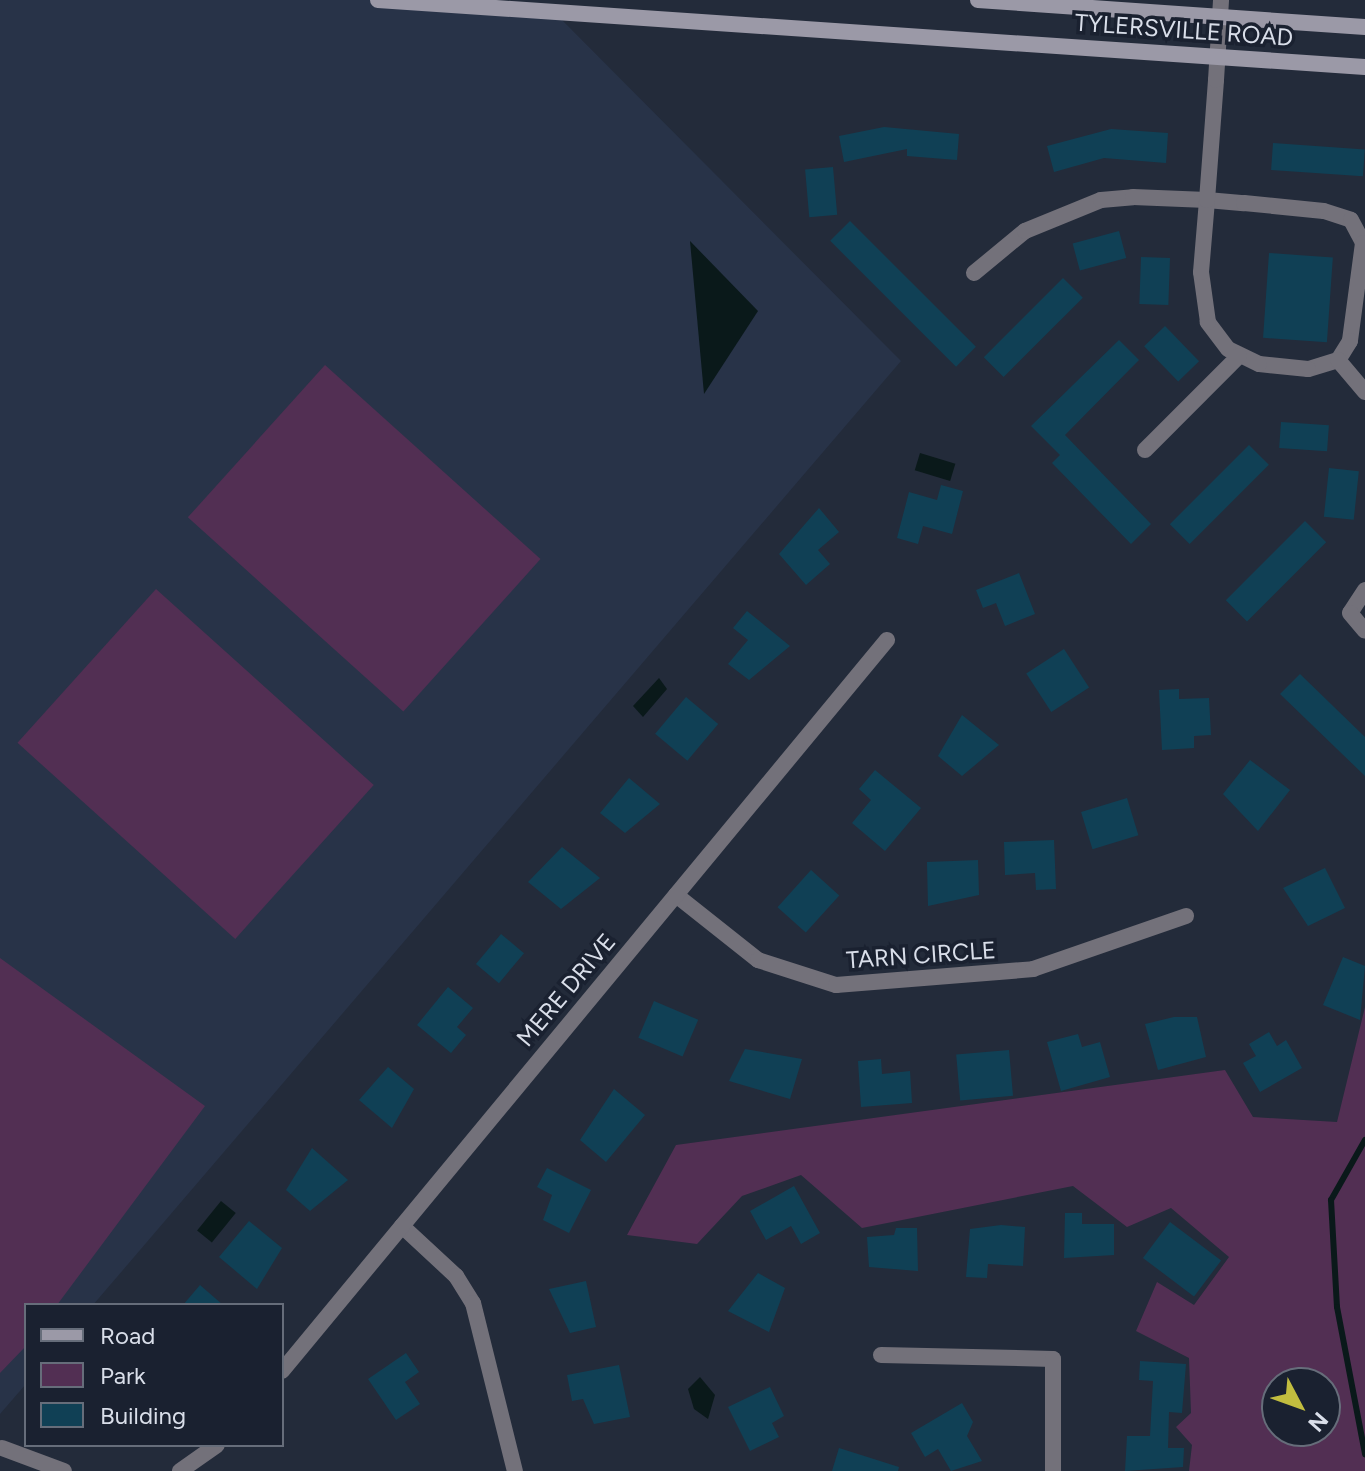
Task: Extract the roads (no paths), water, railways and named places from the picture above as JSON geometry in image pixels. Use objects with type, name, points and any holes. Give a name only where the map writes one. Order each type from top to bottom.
[{"type":"main road","name":"TYLERSVILLE ROAD","points":[[378,0],[1365,67]]},
{"type":"main road","name":"TYLERSVILLE ROAD","points":[[978,0],[1365,27]]},
{"type":"street","points":[[974,273],[1025,231],[1069,209],[1133,197],[1207,200],[1324,211],[1356,226],[1363,243],[1350,341],[1338,360],[1308,369],[1239,356],[1216,337],[1203,305],[1207,200],[1221,0]]},
{"type":"street","points":[[1145,450],[1239,356]]},
{"type":"street","points":[[1338,360],[1365,392]]},
{"type":"street","points":[[1365,590],[1350,613],[1365,631]]},
{"type":"street","name":"MERE DRIVE","points":[[284,1369],[887,640]]},
{"type":"street","name":"TARN CIRCLE","points":[[676,895],[758,960],[836,985],[1033,969],[1186,916]]},
{"type":"street","points":[[402,1226],[456,1276],[473,1303],[515,1471]]},
{"type":"street","points":[[881,1355],[1053,1359],[1053,1471]]},
{"type":"street","points":[[180,1471],[214,1447]]},
{"type":"street","points":[[2,1448],[64,1471]]},
{"type":"waterway","points":[[1365,1140],[1331,1200],[1337,1307],[1365,1454]]}]
